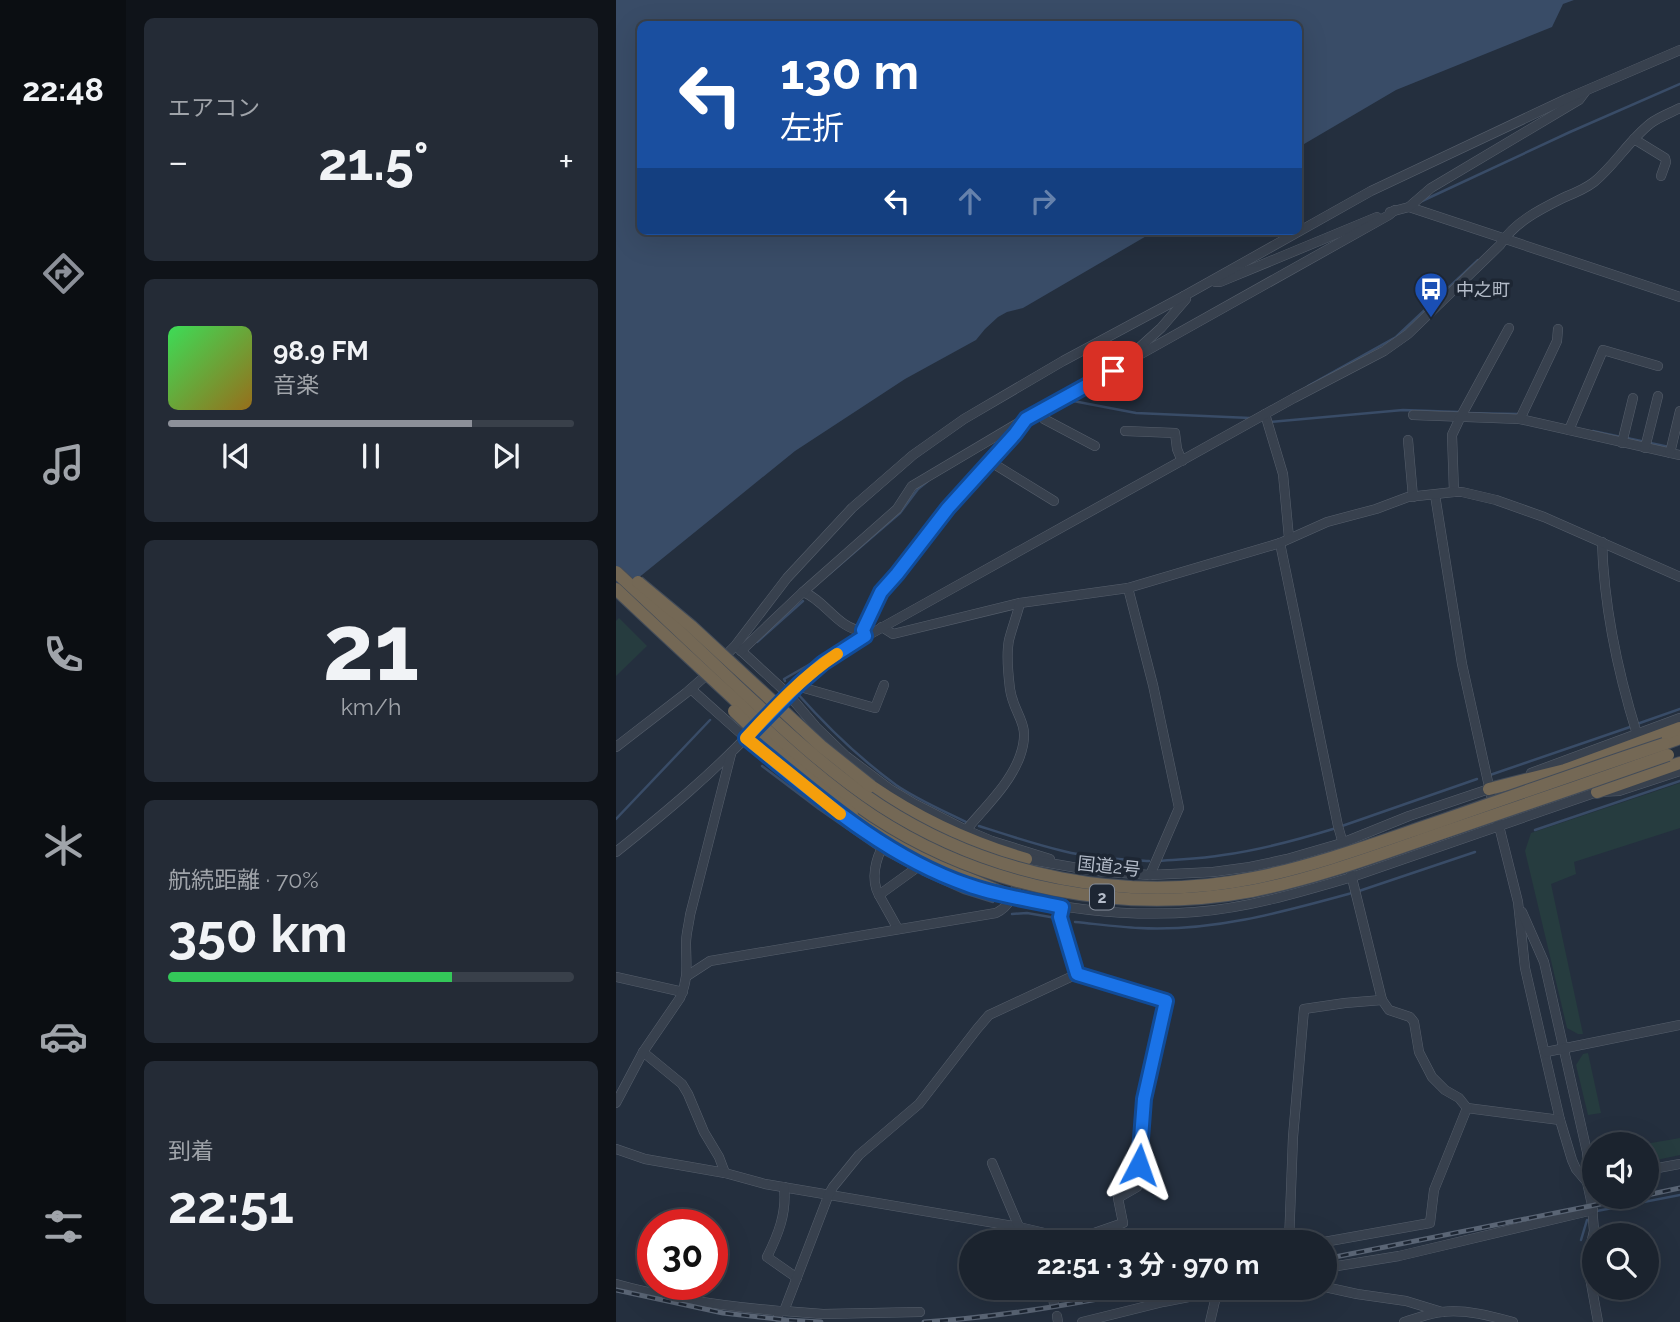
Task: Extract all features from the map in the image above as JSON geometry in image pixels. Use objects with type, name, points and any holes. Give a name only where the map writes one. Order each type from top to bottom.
[{"type":"highway","points":[[616,564],[691,626],[843,765],[871,786],[953,833],[1026,859]]},
{"type":"highway","name":"国道2号","points":[[616,572],[800,743],[881,806],[934,836],[997,862],[1090,884],[1143,888],[1187,887],[1253,878],[1359,849],[1671,750]]},
{"type":"highway","name":"国道2号","points":[[616,589],[791,752],[846,797],[900,833],[958,862],[991,874],[1088,896],[1142,900],[1188,899],[1243,892],[1290,882],[1362,861],[1671,750],[1680,738]]},
{"type":"highway","points":[[616,597],[782,757],[852,814],[922,857],[1012,897]]},
{"type":"highway","points":[[1489,789],[1565,770],[1680,728]]},
{"type":"highway","points":[[1597,792],[1680,762]]},
{"type":"street","points":[[1302,230],[1371,191],[1586,90],[1680,50]]},
{"type":"street","points":[[1208,282],[1220,282],[1345,229],[1409,207],[1432,188],[1579,100],[1586,90]]},
{"type":"street","points":[[616,852],[731,753],[799,684],[864,634],[882,627],[1265,414],[1384,351],[1408,334],[1504,239],[1540,210],[1587,187],[1654,121],[1680,108]]},
{"type":"street","points":[[1634,139],[1665,158],[1661,176]]},
{"type":"street","points":[[1409,207],[1680,297]]},
{"type":"street","points":[[616,747],[691,689],[803,592],[897,509],[912,486],[1395,210]]},
{"type":"street","points":[[738,648],[787,578],[852,508],[913,455],[975,412],[1292,235]]},
{"type":"street","points":[[1122,365],[1161,328],[1186,299],[1185,296]]},
{"type":"street","points":[[1454,492],[1452,435],[1509,328]]},
{"type":"street","points":[[1521,416],[1557,341],[1558,329]]},
{"type":"street","points":[[1570,427],[1603,350],[1658,366]]},
{"type":"street","points":[[1646,444],[1658,396]]},
{"type":"street","points":[[1623,439],[1633,398]]},
{"type":"street","points":[[1413,415],[1521,416],[1673,451],[1680,411]]},
{"type":"street","points":[[1042,413],[1044,419],[1095,446]]},
{"type":"street","points":[[1265,414],[1283,474],[1284,540],[1310,698],[1342,843],[1382,1000],[1389,1010],[1410,1017],[1414,1022],[1419,1052],[1432,1077],[1445,1090],[1459,1098],[1467,1108],[1560,1120]]},
{"type":"street","points":[[864,634],[881,592],[948,508],[1026,419]]},
{"type":"street","points":[[1125,431],[1175,433],[1182,461]]},
{"type":"street","points":[[1408,440],[1413,497]]},
{"type":"street","points":[[989,462],[1054,501]]},
{"type":"street","points":[[882,627],[893,634],[1020,603],[1128,588],[1284,540],[1327,522],[1408,497],[1454,492],[1496,500],[1544,517],[1680,577]]},
{"type":"street","points":[[1435,495],[1462,664],[1489,789],[1518,902],[1525,968],[1560,1120],[1572,1160],[1582,1174]]},
{"type":"street","points":[[1601,542],[1608,624],[1637,733]]},
{"type":"street","points":[[1128,588],[1153,685],[1179,808],[1150,875]]},
{"type":"street","points":[[803,592],[813,596],[833,616],[864,634]]},
{"type":"street","points":[[966,830],[1004,784],[1019,758],[1024,726],[1010,691],[1008,653],[1020,603]]},
{"type":"street","points":[[738,648],[788,694],[831,742],[890,789],[966,830],[1068,867]]},
{"type":"street","points":[[799,684],[804,688],[875,708],[884,685]]},
{"type":"street","points":[[691,689],[881,849],[970,886],[1012,897],[1062,907],[1129,913],[1197,912],[1263,901],[1312,889],[1597,792],[1619,791],[1680,771]]},
{"type":"street","points":[[687,976],[710,961],[996,913],[1007,905],[1012,897],[1026,859],[1094,871],[1150,875],[1213,872],[1287,859],[1342,843],[1680,718]]},
{"type":"street","points":[[797,780],[831,742]]},
{"type":"street","points":[[616,1103],[643,1052],[683,992],[687,976],[686,941],[690,915],[731,753]]},
{"type":"street","points":[[881,849],[876,862],[876,889],[898,929]]},
{"type":"street","points":[[879,895],[915,869],[919,863]]},
{"type":"street","points":[[1518,902],[1544,962],[1583,1132]]},
{"type":"street","points":[[1062,907],[1060,917],[1077,974]]},
{"type":"street","points":[[780,1313],[797,1278],[829,1194],[859,1155],[919,1104],[989,1015],[1077,974],[1166,1001],[1144,1099],[1137,1187],[1118,1198],[1123,1223],[1102,1230]]},
{"type":"street","points":[[616,977],[683,992]]},
{"type":"street","points":[[1290,1230],[1293,1137],[1304,1009],[1382,1000]]},
{"type":"street","points":[[1546,1052],[1680,1025]]},
{"type":"street","points":[[643,1052],[682,1084],[726,1173]]},
{"type":"street","points":[[1337,1240],[1430,1223],[1434,1190],[1467,1108]]},
{"type":"street","points":[[616,1149],[645,1159],[726,1173],[785,1188],[1030,1230]]},
{"type":"street","points":[[992,1163],[1019,1227]]},
{"type":"street","points":[[1659,1168],[1680,1164]]},
{"type":"street","points":[[785,1188],[785,1211],[766,1257],[797,1278]]},
{"type":"street","points":[[1337,1266],[1399,1256],[1593,1210],[1594,1231],[1587,1261],[1598,1322]]},
{"type":"street","points":[[616,1284],[667,1297],[780,1313],[920,1312]]},
{"type":"street","points":[[1337,1290],[1406,1301],[1442,1312]]},
{"type":"street","points":[[1053,1300],[1054,1304]]},
{"type":"street","points":[[1082,1322],[1174,1300]]},
{"type":"street","points":[[1210,1322],[1215,1300]]},
{"type":"street","points":[[1404,1322],[1442,1312],[1466,1312],[1513,1322]]},
{"type":"green space","points":[[619,618],[647,646],[616,676],[616,621]]},
{"type":"green space","points":[[1680,783],[1680,828],[1574,862],[1576,874],[1551,884],[1583,1034],[1578,1034],[1567,1028],[1525,851],[1531,833]]},
{"type":"green space","points":[[1588,1053],[1601,1113],[1588,1115],[1576,1065],[1583,1054]]},
{"type":"green space","points":[[1680,1138],[1680,1155],[1659,1159],[1659,1142]]},
{"type":"water","points":[[616,0],[1574,0],[1563,4],[1552,27],[1396,90],[1302,145],[1302,21],[637,21],[637,235],[1148,235],[1023,308],[998,317],[976,340],[905,379],[795,451],[616,596]]},
{"type":"waterway","points":[[1422,201],[1680,84]]},
{"type":"waterway","points":[[1308,386],[1396,337],[1478,260]]},
{"type":"waterway","points":[[1068,400],[1136,413],[1250,418]]},
{"type":"waterway","points":[[1270,422],[1403,410],[1459,412]]},
{"type":"waterway","points":[[1465,413],[1518,414]]},
{"type":"waterway","points":[[1593,431],[1621,437]]},
{"type":"waterway","points":[[1627,438],[1669,447]]},
{"type":"waterway","points":[[829,574],[900,513],[918,489],[928,481]]},
{"type":"waterway","points":[[757,642],[803,601]]},
{"type":"waterway","points":[[785,681],[784,679],[847,643]]},
{"type":"waterway","points":[[797,693],[844,742],[882,775],[913,796],[968,823]]},
{"type":"waterway","points":[[1637,724],[1680,709]]},
{"type":"waterway","points":[[616,819],[710,720]]},
{"type":"waterway","points":[[1490,775],[1630,727]]},
{"type":"waterway","points":[[762,766],[878,850]]},
{"type":"waterway","points":[[1342,826],[1477,779]]},
{"type":"waterway","points":[[1535,830],[1680,781]]},
{"type":"waterway","points":[[979,826],[1074,853],[1149,861]]},
{"type":"waterway","points":[[1158,861],[1251,850],[1333,829]]},
{"type":"waterway","points":[[1359,891],[1475,852]]},
{"type":"waterway","points":[[884,854],[911,868]]},
{"type":"waterway","points":[[922,874],[964,893],[993,902]]},
{"type":"waterway","points":[[1075,922],[1139,928],[1193,927],[1247,919],[1352,893]]},
{"type":"waterway","points":[[1012,914],[1027,913],[1056,918]]},
{"type":"waterway","points":[[1597,1211],[1680,1195]]},
{"type":"waterway","points":[[1581,1240],[1587,1220]]},
{"type":"railway","points":[[1659,1192],[1680,1188]]},
{"type":"railway","points":[[1337,1257],[1582,1208]]},
{"type":"railway","points":[[616,1290],[723,1313],[821,1322]]},
{"type":"railway","points":[[924,1322],[1012,1313],[1092,1300]]},
{"type":"slow traffic","points":[[837,654],[788,694],[746,738],[840,814]]},
{"type":"place","name":"中之町","points":[[1431,319]]},
{"type":"route","points":[[1113,371],[1026,419],[948,508],[881,592],[863,630],[865,636],[823,663],[788,694],[746,738],[840,814],[903,855],[970,886],[1062,907],[1060,917],[1077,974],[1166,1001],[1144,1099],[1139,1165]]}]
